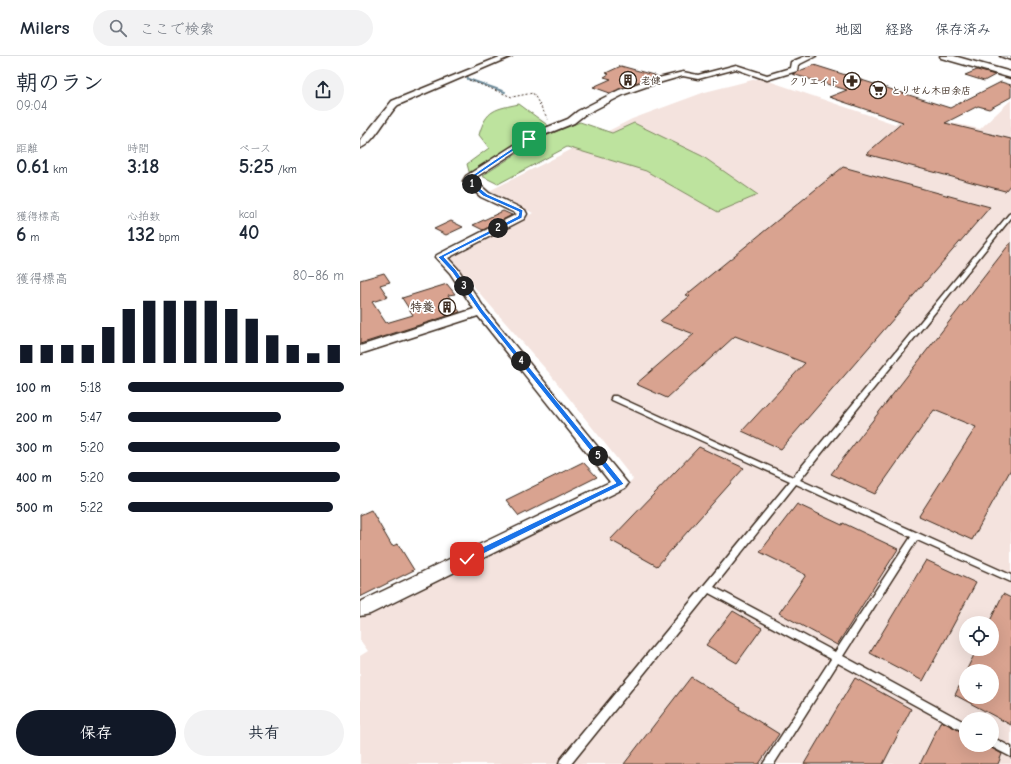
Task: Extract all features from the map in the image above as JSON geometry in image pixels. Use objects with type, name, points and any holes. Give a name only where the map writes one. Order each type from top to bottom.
[{"type":"street","points":[[360,145],[370,137],[385,113],[395,103],[508,56]]},
{"type":"street","points":[[360,609],[620,484],[482,311],[454,271],[441,257],[520,217],[522,214],[521,212],[485,195],[468,181],[469,178],[485,170],[529,139],[571,121],[581,113],[622,92],[669,77],[683,74],[698,77],[736,67],[767,78],[794,69],[794,64],[812,56]]},
{"type":"street","points":[[944,56],[1011,75]]},
{"type":"street","points":[[1004,56],[1011,58]]},
{"type":"street","points":[[360,350],[482,311]]},
{"type":"lane","points":[[564,764],[708,588],[793,481],[1007,225],[1011,214]]},
{"type":"lane","points":[[614,398],[793,481],[1011,579]]},
{"type":"lane","points":[[768,764],[915,536]]},
{"type":"lane","points":[[708,588],[959,724]]},
{"type":"lane","points":[[999,746],[1011,752]]},
{"type":"path","points":[[459,76],[512,97],[533,93],[553,128]]},
{"type":"shaded area","points":[[760,78],[895,124],[907,113],[980,129],[1011,100],[1011,764],[360,764],[360,656],[368,651],[360,640],[360,618],[624,487],[633,479],[550,374],[449,258],[533,213],[489,191],[632,119],[705,92]]},
{"type":"green space","points":[[519,104],[550,127],[470,175],[467,164],[489,148],[479,135],[485,120],[489,115],[498,109]]},
{"type":"green space","points":[[580,122],[612,133],[634,123],[702,156],[758,195],[718,212],[646,171],[567,147],[498,184],[482,176],[543,137]]},
{"type":"building","points":[[814,65],[950,108],[1001,82],[1011,85],[1011,97],[989,109],[978,106],[945,123],[1011,139],[1011,184],[1005,191],[866,154],[903,122],[829,97],[847,90],[792,74]]},
{"type":"building","name":"老健","points":[[621,66],[657,76],[610,93],[593,87],[611,79],[604,77],[609,74],[606,73]]},
{"type":"building","points":[[977,70],[995,75],[984,81],[965,75]]},
{"type":"building","points":[[843,167],[990,207],[781,449],[742,431],[805,363],[735,336],[667,398],[636,384],[694,334],[660,321],[690,296],[686,295]]},
{"type":"building","points":[[503,211],[512,215],[483,230],[473,225]]},
{"type":"building","points":[[451,221],[463,227],[446,235],[434,229]]},
{"type":"building","points":[[1011,242],[1011,469],[972,540],[919,516],[976,427],[934,410],[875,494],[831,474]]},
{"type":"building","name":"特養","points":[[384,273],[390,282],[380,285],[388,297],[372,302],[386,323],[413,315],[402,298],[447,284],[455,294],[448,295],[460,312],[360,344],[360,280]]},
{"type":"building","points":[[699,447],[744,468],[657,566],[610,540]]},
{"type":"building","points":[[583,462],[597,477],[519,516],[506,500]]},
{"type":"building","points":[[797,504],[842,525],[843,523],[898,549],[837,645],[779,613],[806,575],[760,552]]},
{"type":"building","points":[[371,510],[392,546],[398,544],[414,570],[360,597],[360,515]]},
{"type":"building","points":[[926,560],[976,583],[923,681],[870,653]]},
{"type":"building","points":[[1003,594],[1011,598],[1011,725],[999,719],[999,712],[987,712],[972,704],[999,704],[999,664],[970,664],[974,656],[999,656],[999,616],[992,616]]},
{"type":"building","points":[[733,611],[762,628],[737,663],[706,645]]},
{"type":"building","points":[[691,677],[740,707],[739,709],[779,734],[759,764],[624,764]]},
{"type":"building","points":[[855,678],[911,709],[883,764],[804,764]]},
{"type":"building","points":[[959,687],[959,697],[955,695]]},
{"type":"building","points":[[941,721],[959,730],[959,752],[998,752],[1002,754],[998,764],[920,764]]},
{"type":"waterway","points":[[467,75],[468,79],[505,92]]},
{"type":"place","name":"老健","points":[[628,80]]},
{"type":"place","name":"クリエイト","points":[[852,81]]},
{"type":"place","name":"とりせん木田余店","points":[[878,90]]},
{"type":"place","name":"特養","points":[[447,307]]},
{"type":"route","points":[[467,559],[620,484],[482,311],[454,271],[441,257],[520,217],[522,214],[521,212],[485,195],[468,181],[469,178],[485,170],[529,139]]}]
